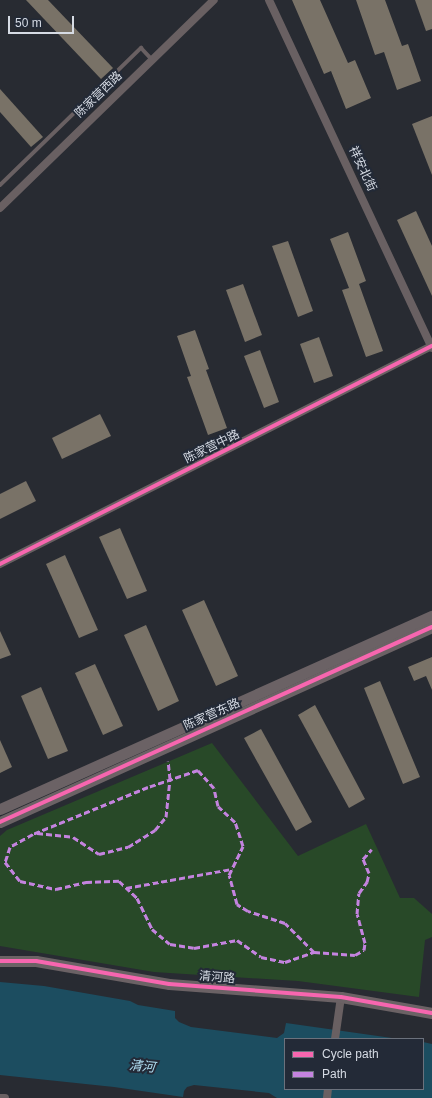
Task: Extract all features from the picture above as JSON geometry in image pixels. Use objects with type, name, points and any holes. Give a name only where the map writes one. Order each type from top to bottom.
[{"type":"street","name":"陈家营西路","points":[[0,208],[214,0]]},
{"type":"street","name":"祥安北街","points":[[269,0],[432,347]]},
{"type":"street","name":"陈家营中路","points":[[0,564],[432,347]]},
{"type":"street","name":"陈家营东路","points":[[0,809],[432,616]]},
{"type":"street","name":"陈家营东路","points":[[0,822],[432,627]]},
{"type":"street","name":"清河路","points":[[0,961],[36,960],[168,984],[341,998],[432,1014]]},
{"type":"street","points":[[335,1038],[341,998]]},
{"type":"street","points":[[0,1098],[5,1098]]},
{"type":"lane","points":[[0,185],[141,48],[152,60]]},
{"type":"green space","points":[[212,743],[298,856],[366,824],[400,898],[414,898],[432,914],[432,937],[425,940],[419,997],[298,981],[154,972],[0,946],[0,836],[7,830]]},
{"type":"water","name":"清河","points":[[0,982],[44,986],[130,1001],[138,1005],[175,1011],[175,1018],[179,1022],[191,1027],[277,1038],[284,1033],[286,1023],[392,1038],[284,1038],[284,1090],[424,1090],[424,1042],[432,1044],[432,1098],[277,1098],[269,1093],[194,1085],[187,1087],[184,1091],[183,1097],[114,1087],[0,1075]]},
{"type":"building","points":[[26,0],[48,0],[113,68],[101,79]]},
{"type":"building","points":[[292,0],[320,0],[348,63],[355,60],[371,98],[346,109],[331,71],[324,74]]},
{"type":"building","points":[[356,0],[385,0],[402,46],[408,44],[421,81],[397,90],[384,52],[375,55]]},
{"type":"building","points":[[415,0],[432,0],[432,29],[426,31]]},
{"type":"building","points":[[0,89],[43,137],[31,147],[0,112]]},
{"type":"building","points":[[432,116],[432,175],[412,124]]},
{"type":"building","points":[[416,211],[432,246],[432,296],[397,220]]},
{"type":"building","points":[[348,232],[366,281],[359,284],[383,351],[366,357],[342,290],[349,288],[330,239]]},
{"type":"building","points":[[288,241],[313,311],[298,317],[272,246]]},
{"type":"building","points":[[243,284],[262,335],[245,342],[226,290]]},
{"type":"building","points":[[195,330],[209,369],[206,370],[227,428],[208,435],[187,377],[191,376],[177,336]]},
{"type":"building","points":[[319,337],[333,376],[314,383],[300,344]]},
{"type":"building","points":[[260,350],[279,402],[264,408],[244,356]]},
{"type":"building","points":[[100,414],[111,436],[62,459],[52,438]]},
{"type":"building","points":[[26,481],[36,501],[0,519],[0,494]]},
{"type":"building","points":[[120,528],[147,591],[127,599],[99,537]]},
{"type":"building","points":[[65,555],[98,630],[79,638],[46,564]]},
{"type":"building","points":[[204,600],[238,676],[216,686],[182,610]]},
{"type":"building","points":[[146,625],[179,701],[158,711],[124,635]]},
{"type":"building","points":[[0,631],[11,655],[0,659]]},
{"type":"building","points":[[432,657],[432,690],[426,676],[414,681],[408,667]]},
{"type":"building","points":[[95,664],[123,726],[103,735],[75,673]]},
{"type":"building","points":[[380,681],[420,777],[403,784],[364,688]]},
{"type":"building","points":[[41,687],[68,751],[48,759],[21,696]]},
{"type":"building","points":[[315,705],[365,799],[349,808],[298,715]]},
{"type":"building","points":[[261,729],[312,822],[296,831],[244,738]]},
{"type":"building","points":[[0,740],[12,767],[0,773]]},
{"type":"marked path","points":[[37,833],[73,837],[99,854],[128,847],[155,830],[166,817],[170,779],[168,761]]},
{"type":"marked path","points":[[314,952],[285,923],[248,911],[237,904],[229,875],[243,846],[235,822],[218,806],[214,788],[198,770],[148,787],[33,834],[10,847],[5,862],[20,881],[56,889],[86,882],[119,881],[137,898],[152,929],[170,944],[194,948],[237,940],[261,957],[285,962],[314,952],[355,955],[364,950],[365,943],[357,914],[359,893],[367,882],[369,873],[363,859],[372,849]]},
{"type":"marked path","points":[[126,888],[232,869]]},
{"type":"cycle path","points":[[0,564],[432,346]]},
{"type":"cycle path","points":[[0,822],[432,627]]},
{"type":"cycle path","points":[[0,961],[36,961],[169,984],[341,997],[432,1013]]}]
